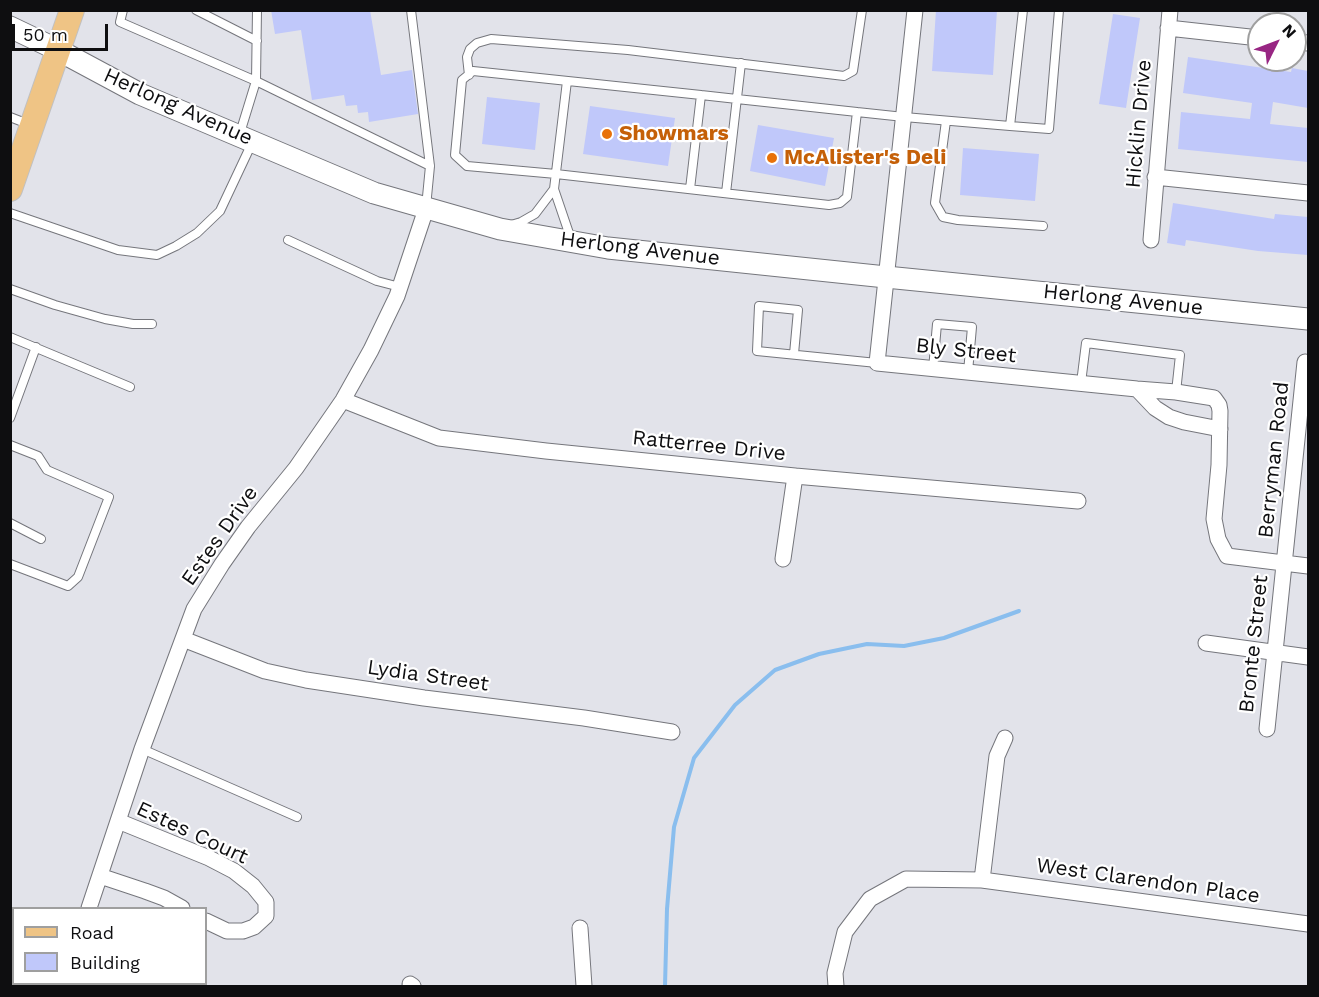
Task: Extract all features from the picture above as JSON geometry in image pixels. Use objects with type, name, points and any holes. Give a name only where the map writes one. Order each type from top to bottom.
[{"type":"main road","points":[[10,189],[21,122],[58,50],[72,10]]},
{"type":"street","points":[[878,363],[915,10]]},
{"type":"street","name":"Hicklin Drive","points":[[1151,240],[1170,10]]},
{"type":"street","name":"Herlong Avenue","points":[[10,27],[140,94],[374,193],[500,229],[608,248],[1308,319]]},
{"type":"street","points":[[1168,28],[1247,37]]},
{"type":"street","points":[[1155,177],[1308,192]]},
{"type":"street","name":"Estes Drive","points":[[90,907],[142,749],[194,609],[248,527],[296,468],[344,400],[397,296],[426,209]]},
{"type":"street","name":"Berryman Road","points":[[1284,563],[1305,362]]},
{"type":"street","name":"Bly Street","points":[[878,363],[1176,392],[1214,398],[1220,411],[1219,465],[1214,519],[1218,538],[1227,556],[1308,566]]},
{"type":"street","points":[[1137,389],[1155,408],[1169,417],[1220,429]]},
{"type":"street","name":"Ratterree Drive","points":[[344,400],[439,438],[795,476],[1078,501]]},
{"type":"street","points":[[783,559],[795,476]]},
{"type":"street","name":"Bronte Street","points":[[1267,729],[1284,563]]},
{"type":"street","name":"Lydia Street","points":[[183,639],[265,671],[306,680],[672,732]]},
{"type":"street","points":[[1206,643],[1308,657]]},
{"type":"street","points":[[982,880],[997,756],[1005,738]]},
{"type":"street","name":"Estes Court","points":[[118,821],[234,871],[253,886],[266,902],[266,916],[254,927],[243,932],[227,931],[207,921]]},
{"type":"street","points":[[100,876],[164,898],[179,907]]},
{"type":"street","name":"West Clarendon Place","points":[[836,987],[836,973],[845,932],[870,899],[906,879],[982,880],[1308,924]]},
{"type":"street","points":[[580,928],[584,987]]},
{"type":"lane","points":[[123,10],[120,22],[256,81],[430,166]]},
{"type":"lane","points":[[196,10],[257,41]]},
{"type":"lane","points":[[10,213],[118,250],[157,255],[197,232],[220,211],[246,138],[256,81],[257,10]]},
{"type":"lane","points":[[411,10],[430,166],[426,209]]},
{"type":"lane","points":[[469,75],[467,57],[470,49],[477,43],[491,39],[628,50],[844,76],[853,71],[862,10]]},
{"type":"lane","points":[[1010,126],[1023,10]]},
{"type":"lane","points":[[858,112],[847,197],[840,203],[829,205],[467,166],[455,155],[462,80],[473,71],[701,95],[737,99],[858,112],[904,117],[1049,129],[1059,10]]},
{"type":"lane","points":[[726,193],[741,63]]},
{"type":"lane","points":[[567,81],[554,189],[572,241]]},
{"type":"lane","points":[[690,189],[701,95]]},
{"type":"lane","points":[[946,121],[935,203],[943,217],[1043,226]]},
{"type":"lane","points":[[500,229],[521,222],[535,214],[554,189]]},
{"type":"lane","points":[[288,240],[377,281],[400,287]]},
{"type":"lane","points":[[10,289],[105,319],[133,324],[152,324]]},
{"type":"lane","points":[[794,354],[798,310],[759,306],[756,351],[878,363]]},
{"type":"lane","points":[[933,369],[937,324],[972,327],[968,372]]},
{"type":"lane","points":[[10,337],[130,387]]},
{"type":"lane","points":[[1081,383],[1086,344],[1180,355],[1176,392]]},
{"type":"lane","points":[[10,418],[36,347]]},
{"type":"lane","points":[[10,445],[38,456],[47,470],[109,497],[78,577],[68,586],[10,564]]},
{"type":"lane","points":[[10,523],[41,539]]},
{"type":"lane","points":[[142,749],[297,817]]},
{"type":"building","points":[[271,10],[370,10],[381,75],[412,70],[418,114],[369,122],[368,112],[358,113],[357,105],[346,106],[344,95],[312,100],[301,30],[275,34]]},
{"type":"building","points":[[936,10],[997,10],[993,75],[932,71]]},
{"type":"building","points":[[1113,14],[1140,18],[1126,108],[1099,104]]},
{"type":"building","points":[[1188,57],[1247,66],[1247,72],[1308,71],[1308,108],[1273,102],[1270,124],[1308,128],[1308,162],[1178,149],[1181,112],[1250,119],[1252,103],[1183,93]]},
{"type":"building","points":[[487,97],[540,103],[535,150],[482,144]]},
{"type":"building","points":[[590,106],[675,118],[668,166],[583,154]]},
{"type":"building","points":[[758,125],[834,138],[825,186],[750,171]]},
{"type":"building","points":[[963,148],[1039,154],[1035,201],[960,195]]},
{"type":"building","points":[[1173,203],[1274,219],[1275,214],[1308,217],[1308,255],[1258,251],[1186,240],[1185,246],[1167,243]]},
{"type":"waterway","points":[[665,986],[667,909],[674,827],[694,758],[735,705],[775,670],[819,654],[867,644],[904,646],[944,638],[1019,611]]},
{"type":"place","name":"Showmars","points":[[607,134]]},
{"type":"place","name":"McAlister's Deli","points":[[772,158]]}]
